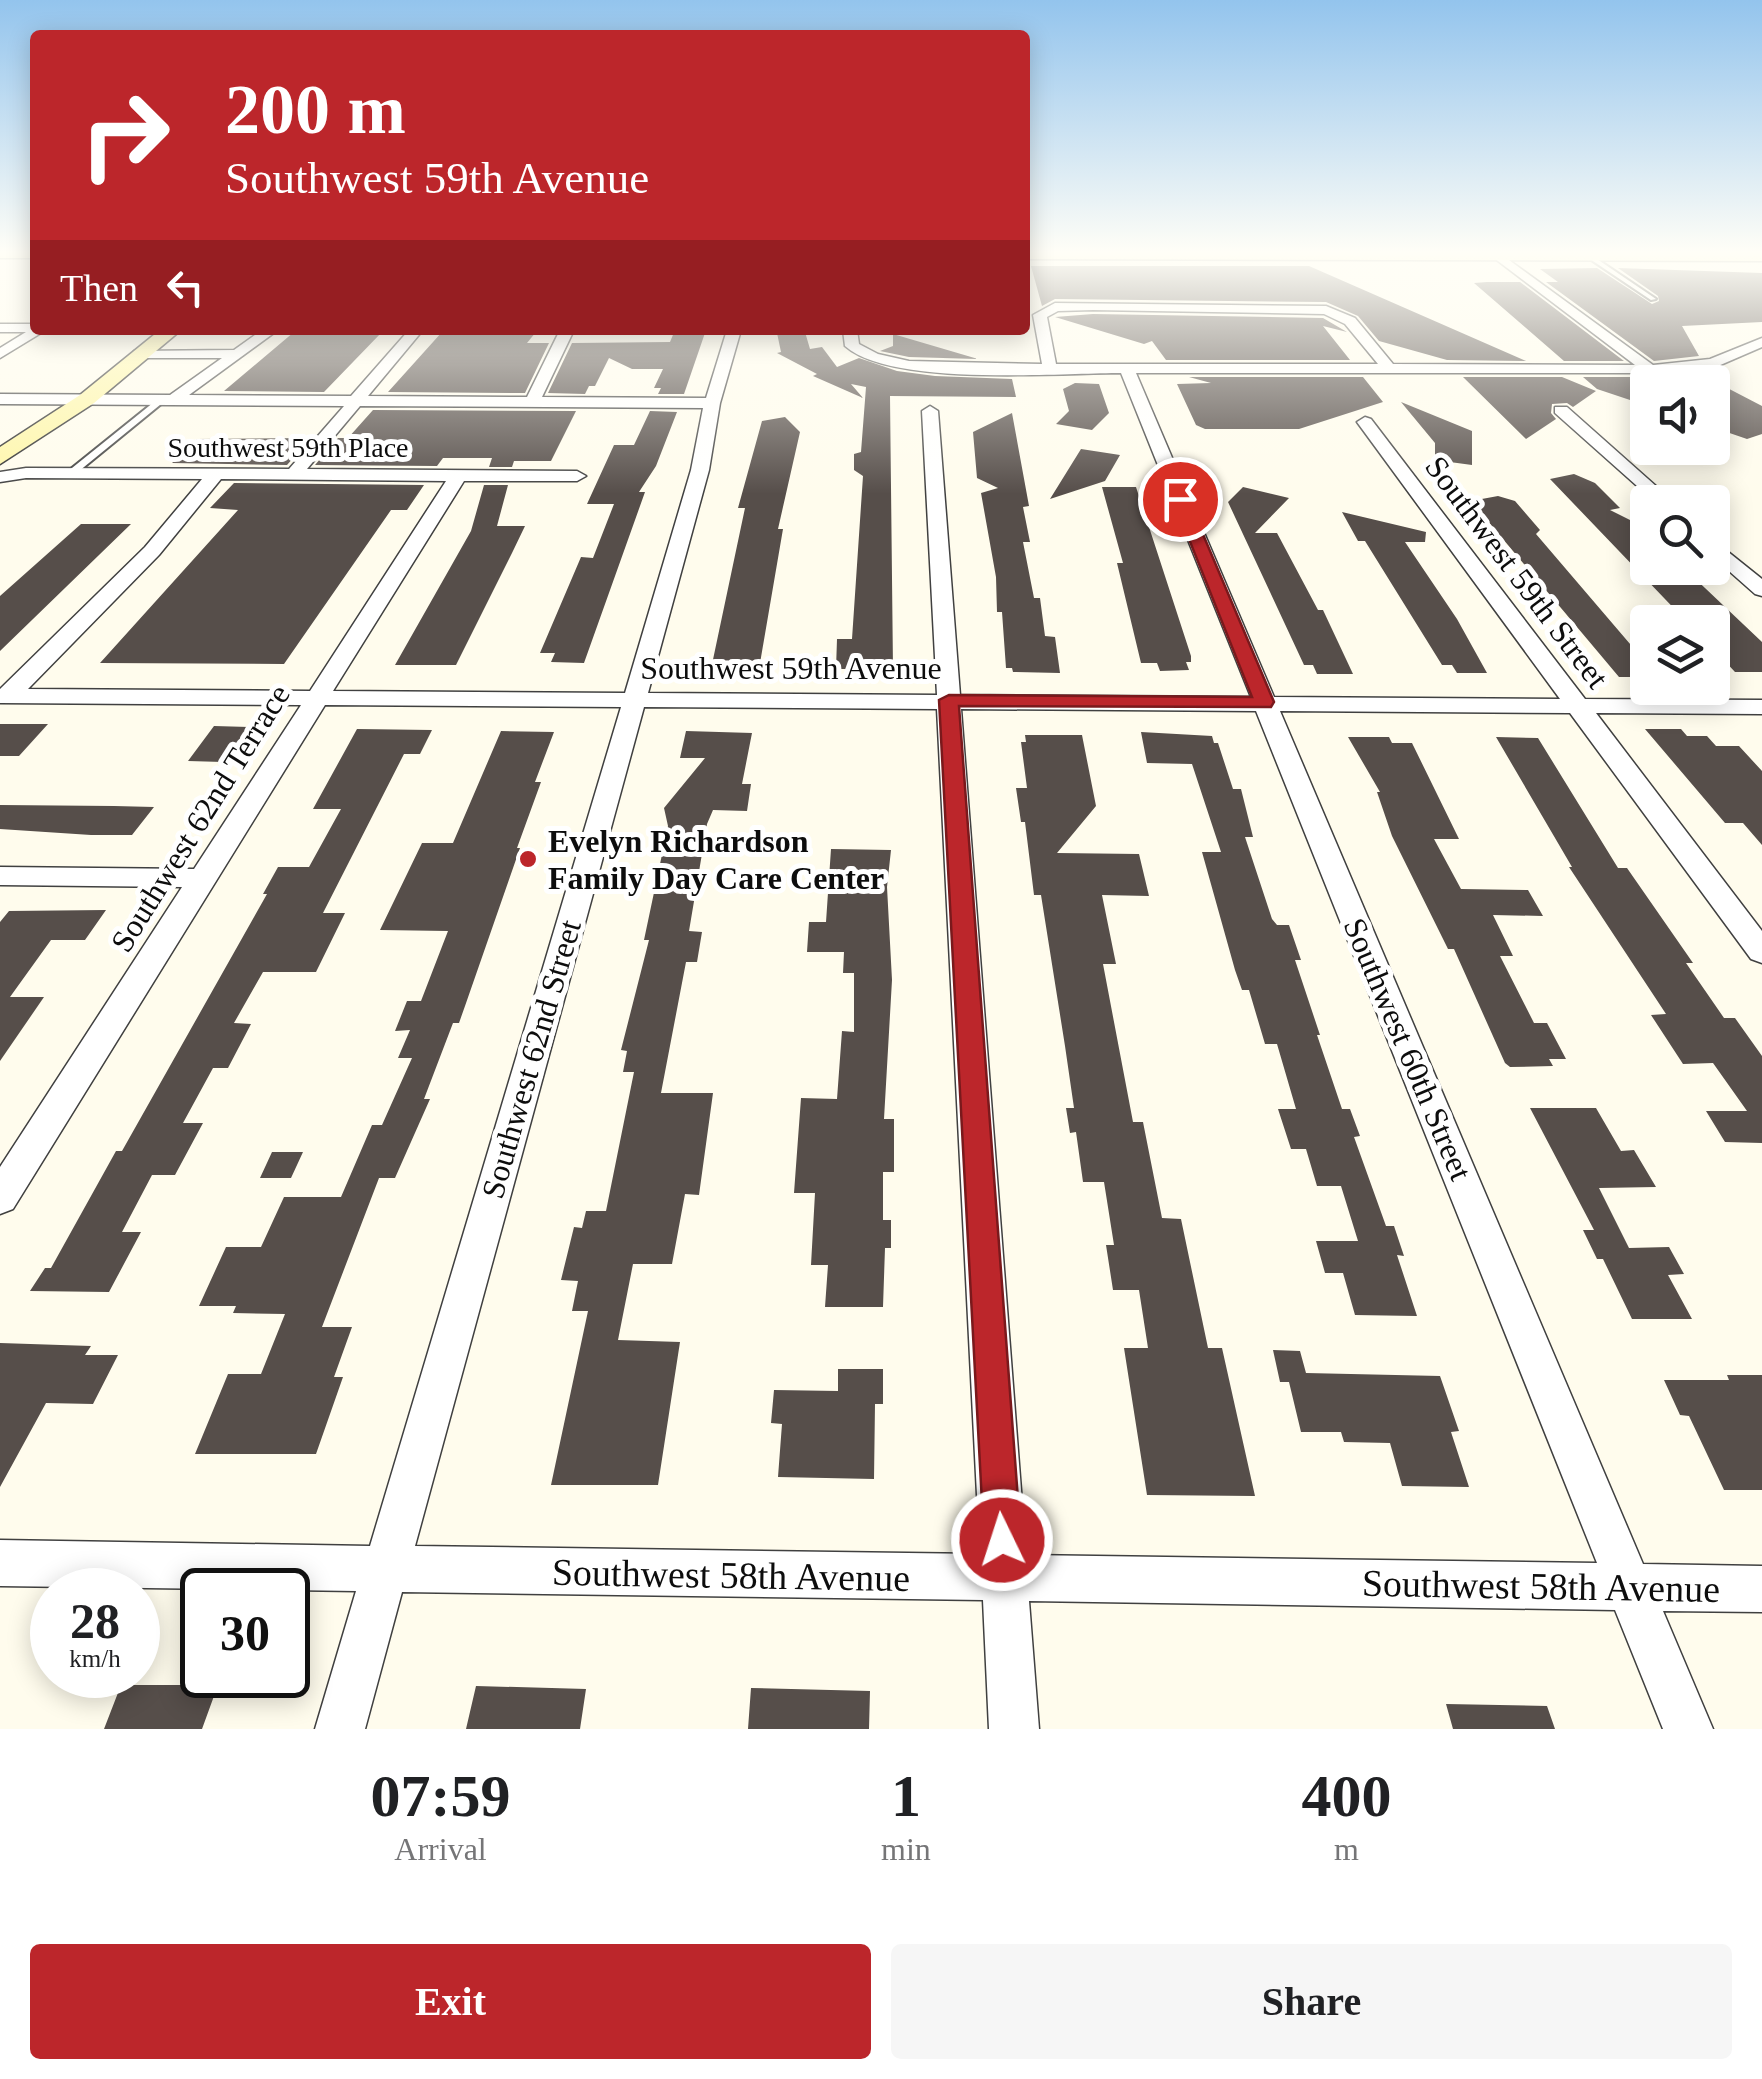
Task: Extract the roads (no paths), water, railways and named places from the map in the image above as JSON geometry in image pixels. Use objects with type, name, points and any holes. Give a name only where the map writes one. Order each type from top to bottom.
[{"type":"street","points":[[1043,333],[1050,368]]},
{"type":"street","points":[[1359,333],[1388,369]]},
{"type":"street","points":[[1601,333],[1645,365]]},
{"type":"street","points":[[0,354],[30,334]]},
{"type":"street","points":[[0,457],[87,399],[165,335]]},
{"type":"street","points":[[168,400],[264,335]]},
{"type":"street","points":[[294,475],[412,335]]},
{"type":"street","points":[[532,402],[565,335]]},
{"type":"street","name":"Southwest 62nd Street","points":[[340,1729],[700,470],[712,404],[733,335]]},
{"type":"street","points":[[850,335],[850,344],[862,353],[916,366],[1630,369]]},
{"type":"street","points":[[1692,365],[1713,363],[1762,342]]},
{"type":"street","points":[[140,354],[237,354]]},
{"type":"street","name":"Southwest 60th Street","points":[[1127,369],[1688,1729]]},
{"type":"street","points":[[0,475],[68,425],[81,413],[87,399]]},
{"type":"street","points":[[0,400],[712,404]]},
{"type":"street","points":[[1561,410],[1645,485]]},
{"type":"street","points":[[930,411],[1014,1729]]},
{"type":"street","name":"Southwest 59th Street","points":[[1365,422],[1762,952]]},
{"type":"street","points":[[4,696],[152,551],[215,474]]},
{"type":"street","name":"Southwest 59th Place","points":[[0,475],[576,476]]},
{"type":"street","name":"Southwest 62nd Terrace","points":[[4,1184],[205,878],[458,476]]},
{"type":"street","points":[[1730,562],[1762,590]]},
{"type":"street","name":"Southwest 59th Avenue","points":[[4,696],[1762,707]]},
{"type":"street","points":[[0,876],[205,878]]},
{"type":"street","name":"Southwest 58th Avenue","points":[[0,1562],[1762,1590]]},
{"type":"lane","points":[[70,474],[168,400]]},
{"type":"place","name":"Evelyn Richardson Family Day Care Center","points":[[528,859]]}]
